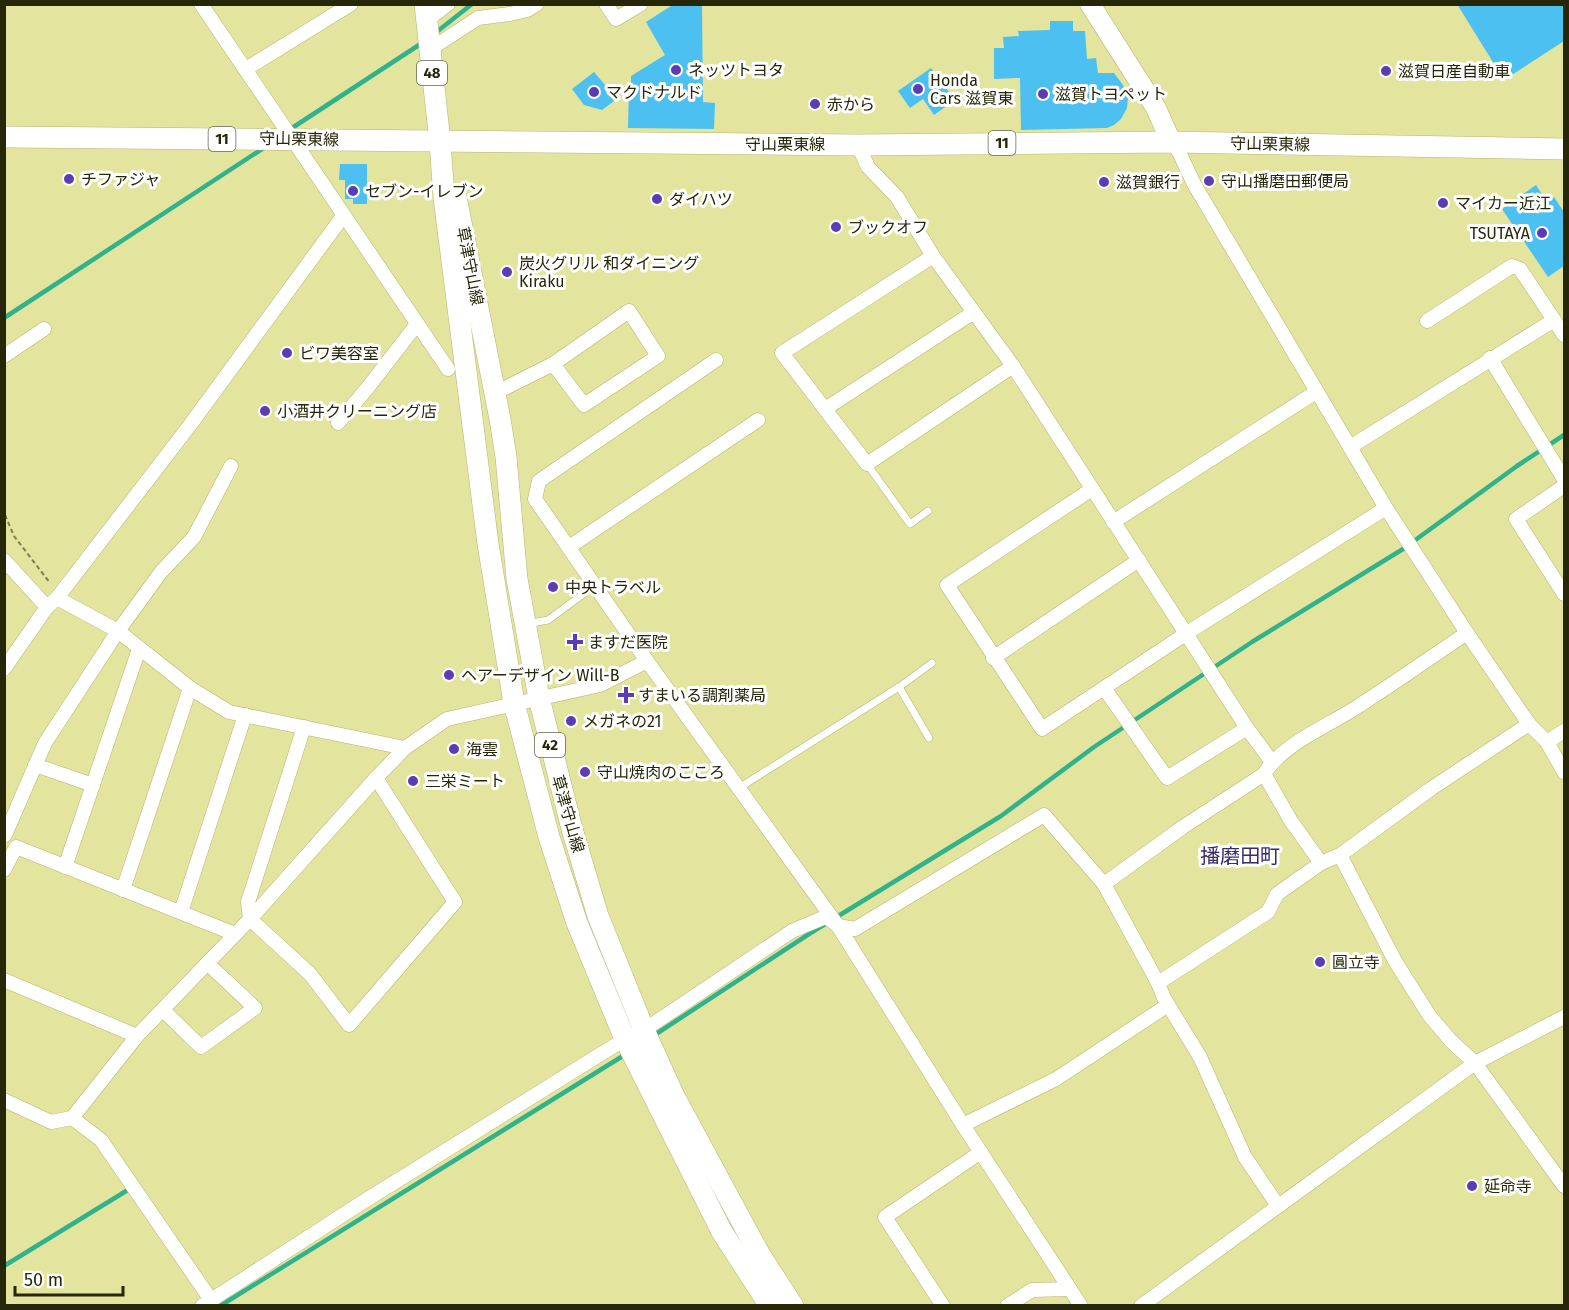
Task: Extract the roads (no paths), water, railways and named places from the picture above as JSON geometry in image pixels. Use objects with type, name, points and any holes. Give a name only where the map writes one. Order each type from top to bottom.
[{"type":"main road","name":"48","points":[[425,13],[440,142]]},
{"type":"main road","name":"守山栗東線","points":[[4,137],[858,145],[1171,142],[1564,149]]},
{"type":"main road","name":"草津守山線","points":[[440,142],[456,197],[495,393],[506,457],[517,579],[539,698],[572,829],[634,1035],[722,1232],[770,1305]]},
{"type":"main road","name":"草津守山線","points":[[440,142],[444,198],[488,544],[514,704],[549,837],[592,963],[634,1035],[674,1096],[760,1255],[794,1305]]},
{"type":"street","points":[[246,69],[351,4]]},
{"type":"street","points":[[425,13],[448,4]]},
{"type":"street","points":[[429,50],[478,18],[518,12],[537,4]]},
{"type":"street","points":[[606,4],[616,20],[641,4]]},
{"type":"street","points":[[1090,4],[1156,108],[1194,184],[1386,508],[1467,633],[1529,724],[1547,742],[1564,772]]},
{"type":"street","points":[[205,6],[291,139],[448,369]]},
{"type":"street","points":[[858,145],[868,167],[897,197],[933,256],[1013,366],[1247,728],[1272,762]]},
{"type":"street","points":[[4,669],[55,599],[190,425],[343,216]]},
{"type":"street","points":[[933,256],[782,353],[867,464],[1013,366]]},
{"type":"street","points":[[1427,321],[1512,266],[1520,268],[1564,335]]},
{"type":"street","points":[[495,393],[553,364],[629,311],[658,356],[584,405],[553,364]]},
{"type":"street","points":[[825,409],[974,312]]},
{"type":"street","points":[[1350,447],[1554,320]]},
{"type":"street","points":[[338,423],[417,324]]},
{"type":"street","points":[[4,356],[44,329]]},
{"type":"street","points":[[1490,358],[1564,479]]},
{"type":"street","points":[[716,360],[540,480],[535,499],[647,661],[838,926],[963,1125],[1081,1305]]},
{"type":"street","points":[[1113,522],[1316,392]]},
{"type":"street","points":[[569,547],[758,420]]},
{"type":"street","points":[[5,835],[45,743],[118,631],[161,572],[194,537],[231,466]]},
{"type":"street","points":[[1564,486],[1516,519],[1564,594]]},
{"type":"street","points":[[1092,489],[947,585],[993,658],[1042,729],[1187,633],[1386,508]]},
{"type":"street","points":[[4,560],[55,599],[118,631],[139,650],[216,706],[229,712],[405,748]]},
{"type":"street","points":[[993,658],[1139,560]]},
{"type":"street","points":[[1104,884],[1183,827],[1264,774],[1272,762],[1285,751],[1359,706],[1467,633]]},
{"type":"street","points":[[65,867],[139,650]]},
{"type":"street","points":[[4,1100],[51,1122],[72,1118],[138,1036],[250,919],[376,778],[405,748],[447,719],[600,685],[647,661]]},
{"type":"street","points":[[123,890],[190,688]]},
{"type":"street","points":[[1104,688],[1167,778],[1247,728]]},
{"type":"street","points":[[181,912],[245,715]]},
{"type":"street","points":[[1158,982],[1268,912],[1277,894],[1321,863],[1340,855],[1432,788],[1529,724]]},
{"type":"street","points":[[304,728],[248,902],[250,919],[310,974],[350,1026],[455,902],[376,778]]},
{"type":"street","points":[[1547,742],[1564,731]]},
{"type":"street","points":[[35,765],[93,785]]},
{"type":"street","points":[[1264,774],[1291,821],[1321,863]]},
{"type":"street","points":[[72,1118],[101,1140],[206,1303],[358,1205],[634,1035],[792,931],[823,918],[828,918],[838,926],[855,929],[1044,815],[1104,884],[1158,982],[1168,1005],[1200,1057],[1245,1157],[1278,1206]]},
{"type":"street","points":[[4,870],[16,847],[234,934]]},
{"type":"street","points":[[1340,855],[1395,961],[1429,1015],[1451,1041],[1475,1063],[1564,1186]]},
{"type":"street","points":[[163,1010],[201,1047],[255,1008],[207,963]]},
{"type":"street","points":[[4,981],[138,1036]]},
{"type":"street","points":[[963,1125],[1056,1079],[1168,1005]]},
{"type":"street","points":[[1141,1305],[1475,1063],[1564,1017]]},
{"type":"street","points":[[944,1305],[885,1217],[981,1152]]},
{"type":"street","points":[[1007,1305],[1032,1290],[1070,1289]]},
{"type":"lane","points":[[867,464],[909,524],[928,511]]},
{"type":"lane","points":[[525,624],[548,620],[594,586]]},
{"type":"lane","points":[[739,788],[899,687],[932,663]]},
{"type":"lane","points":[[899,687],[929,738]]},
{"type":"waterway","points":[[434,34],[472,4]]},
{"type":"waterway","points":[[289,130],[422,43]]},
{"type":"waterway","points":[[4,318],[265,147]]},
{"type":"waterway","points":[[653,1036],[809,934],[1001,816],[1094,747],[1252,642],[1403,549],[1517,466],[1564,435]]},
{"type":"waterway","points":[[220,1306],[626,1054]]},
{"type":"waterway","points":[[4,1266],[131,1188]]},
{"type":"place","name":"ネッツトヨタ","points":[[676,70]]},
{"type":"place","name":"滋賀日産自動車","points":[[1386,71]]},
{"type":"place","name":"Honda Cars 滋賀東","points":[[918,89]]},
{"type":"place","name":"マクドナルド","points":[[594,92]]},
{"type":"place","name":"滋賀トヨペット","points":[[1043,94]]},
{"type":"place","name":"赤から","points":[[815,104]]},
{"type":"place","name":"チファジャ","points":[[69,179]]},
{"type":"place","name":"守山播磨田郵便局","points":[[1209,181]]},
{"type":"place","name":"滋賀銀行","points":[[1104,182]]},
{"type":"place","name":"セブン-イレブン","points":[[353,191]]},
{"type":"place","name":"ダイハツ","points":[[657,199]]},
{"type":"place","name":"マイカー近江","points":[[1443,203]]},
{"type":"place","name":"ブックオフ","points":[[836,227]]},
{"type":"place","name":"TSUTAYA","points":[[1542,233]]},
{"type":"place","name":"炭火グリル 和ダイニング Kiraku","points":[[507,272]]},
{"type":"place","name":"ビワ美容室","points":[[287,353]]},
{"type":"place","name":"小酒井クリーニング店","points":[[265,411]]},
{"type":"place","name":"中央トラベル","points":[[553,587]]},
{"type":"place","name":"ますだ医院","points":[[575,642]]},
{"type":"place","name":"ヘアーデザイン Will-B","points":[[449,675]]},
{"type":"place","name":"すまいる調剤薬局","points":[[626,695]]},
{"type":"place","name":"メガネの21","points":[[571,721]]},
{"type":"place","name":"海雲","points":[[454,749]]},
{"type":"place","name":"守山焼肉のこころ","points":[[585,772]]},
{"type":"place","name":"三栄ミート","points":[[413,781]]},
{"type":"place","name":"圓立寺","points":[[1320,962]]},
{"type":"place","name":"延命寺","points":[[1472,1186]]},
{"type":"district","name":"播磨田町","points":[[1240,856]]}]
